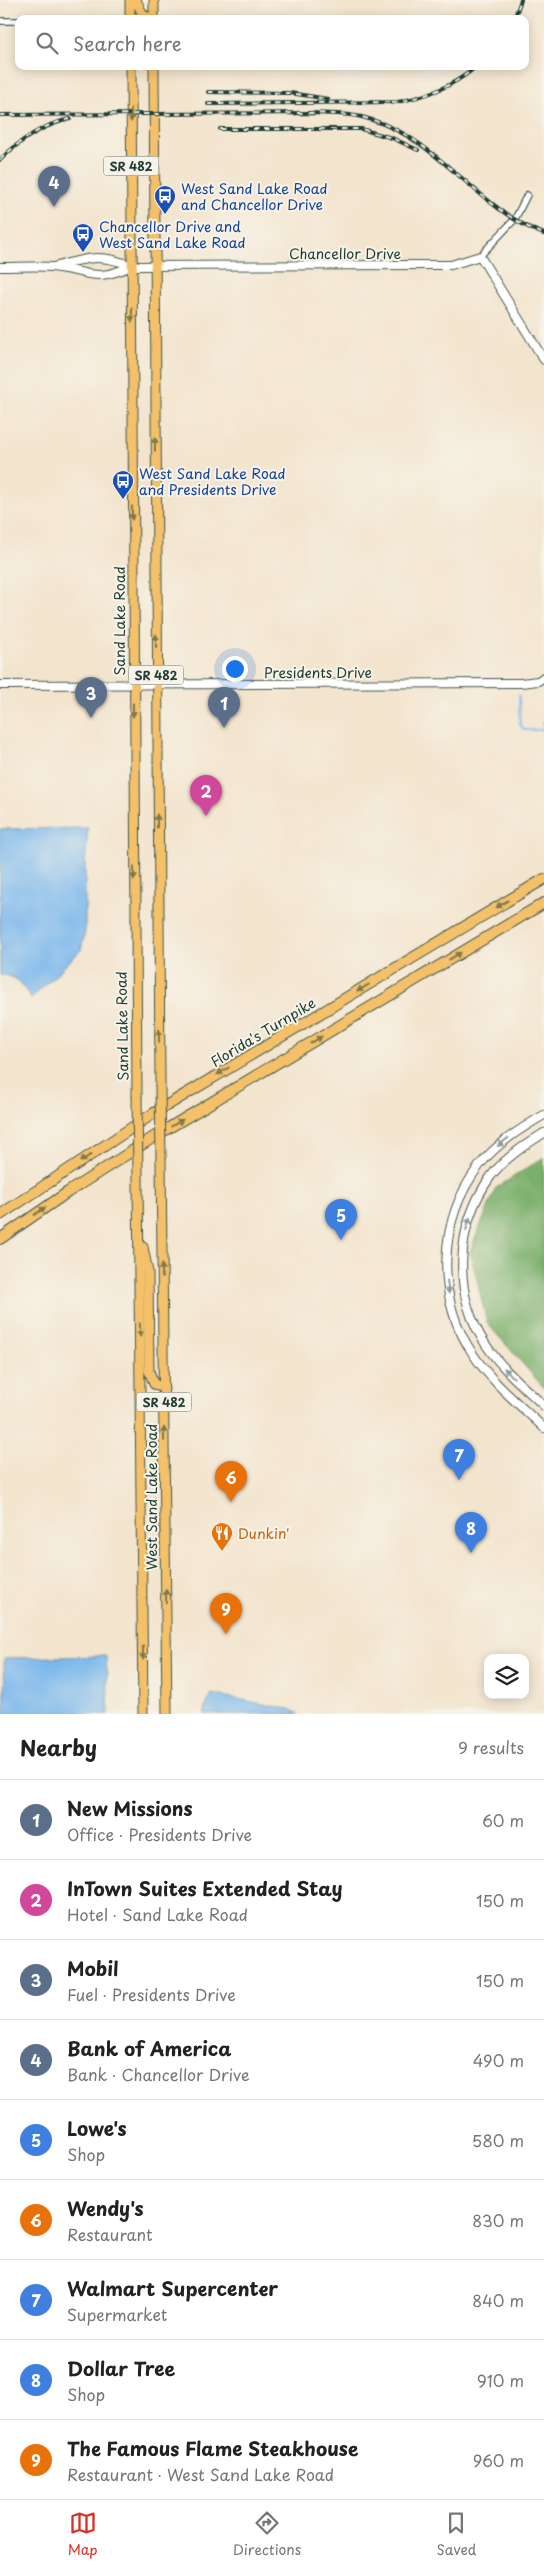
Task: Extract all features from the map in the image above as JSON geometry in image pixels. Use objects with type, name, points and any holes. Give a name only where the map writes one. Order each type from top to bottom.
[{"type":"highway","name":"Florida's Turnpike","points":[[0,1215],[151,1115],[544,879]]},
{"type":"highway","points":[[0,1239],[68,1192],[157,1135],[544,903]]},
{"type":"main road","points":[[130,0],[130,15]]},
{"type":"main road","points":[[136,0],[142,13],[145,15]]},
{"type":"main road","points":[[152,15],[154,0]]},
{"type":"main road","name":"Sand Lake Road","points":[[130,70],[138,1176]]},
{"type":"main road","name":"SR 482","points":[[153,70],[156,686]]},
{"type":"main road","name":"West Sand Lake Road","points":[[156,686],[167,1714]]},
{"type":"main road","name":"West Sand Lake Road","points":[[138,1176],[143,1714]]},
{"type":"main road","points":[[138,1225],[148,1272],[149,1371],[154,1384],[164,1389]]},
{"type":"street","points":[[0,21],[15,21]]},
{"type":"street","name":"Chancellor Drive","points":[[52,267],[75,261],[112,258],[131,266],[451,265],[480,256],[514,220],[527,195]]},
{"type":"street","points":[[480,256],[544,360]]},
{"type":"street","name":"Chancellor Drive","points":[[0,267],[52,267],[111,276],[131,266]]},
{"type":"street","name":"Presidents Drive","points":[[0,685],[156,686],[521,683],[538,681],[544,677]]},
{"type":"street","points":[[544,1115],[497,1147],[479,1166],[456,1208],[449,1232],[445,1261],[453,1312],[461,1334],[473,1354],[491,1377],[544,1428]]},
{"type":"street","points":[[544,1133],[507,1159],[491,1176],[471,1213],[464,1235],[461,1261],[466,1300],[476,1328],[502,1367],[544,1406]]},
{"type":"green space","points":[[544,1157],[544,1388],[487,1323],[470,1251],[496,1188]]},
{"type":"water","points":[[88,828],[85,866],[85,932],[81,950],[31,999],[16,979],[0,975],[0,829]]},
{"type":"water","points":[[106,1656],[109,1714],[5,1714],[4,1658]]},
{"type":"water","points":[[212,1694],[289,1709],[299,1714],[205,1714],[204,1709]]},
{"type":"waterway","points":[[519,696],[520,725],[525,730],[544,730]]},
{"type":"waterway","points":[[543,722],[543,730]]},
{"type":"railway","points":[[515,15],[521,0]]},
{"type":"railway","points":[[392,103],[416,98],[447,86],[472,70]]},
{"type":"railway","points":[[208,92],[290,93],[328,99]]},
{"type":"railway","points":[[208,104],[398,102]]},
{"type":"railway","points":[[0,115],[311,113],[357,116],[396,130],[418,143],[499,209],[521,223],[544,234]]},
{"type":"railway","points":[[0,160],[32,134],[50,125],[70,119]]},
{"type":"railway","points":[[220,129],[361,129],[392,138],[418,150]]},
{"type":"place","name":"Bank of America","points":[[54,207]]},
{"type":"place","name":"West Sand Lake Road and Chancellor Drive","points":[[165,215]]},
{"type":"place","name":"Chancellor Drive and West Sand Lake Road","points":[[83,253]]},
{"type":"place","name":"West Sand Lake Road and Presidents Drive","points":[[123,500]]},
{"type":"place","name":"Mobil","points":[[91,718]]},
{"type":"place","name":"New Missions","points":[[224,728]]},
{"type":"place","name":"InTown Suites Extended Stay","points":[[206,816]]},
{"type":"place","name":"Lowe's","points":[[341,1240]]},
{"type":"place","name":"Walmart Supercenter","points":[[459,1480]]},
{"type":"place","name":"Wendy's","points":[[231,1502]]},
{"type":"place","name":"Dunkin'","points":[[222,1552]]},
{"type":"place","name":"Dollar Tree","points":[[471,1553]]},
{"type":"place","name":"The Famous Flame Steakhouse","points":[[226,1634]]}]
